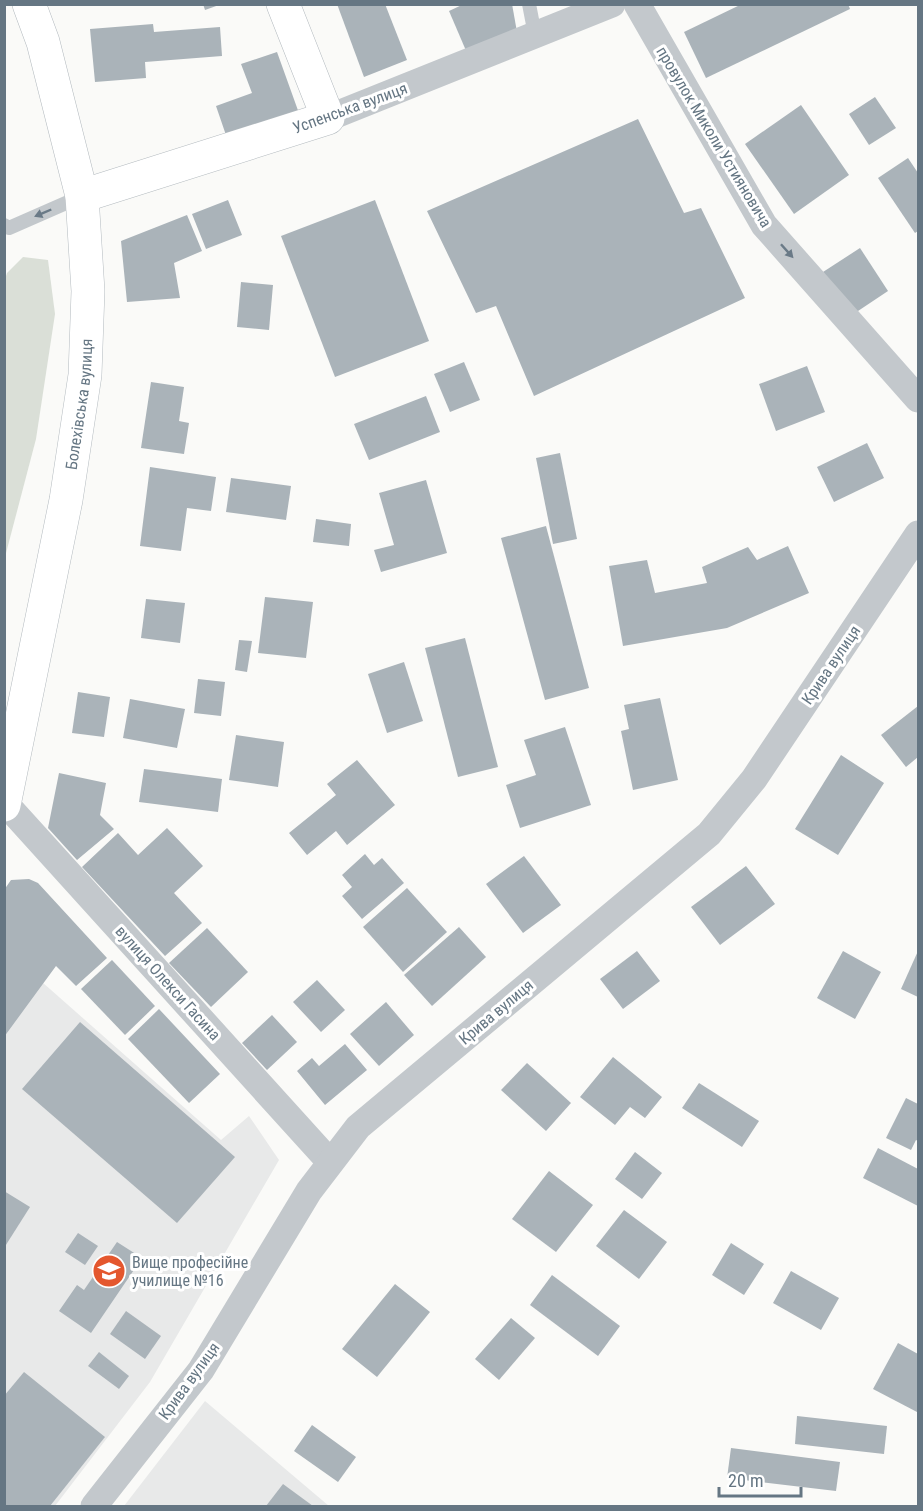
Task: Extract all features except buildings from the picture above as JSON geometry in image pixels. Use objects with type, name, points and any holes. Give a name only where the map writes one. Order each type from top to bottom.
[{"type":"main road","name":"Болехівська вулиця","points":[[5,804],[66,500],[85,375],[88,291],[82,196],[43,42],[29,4]]},
{"type":"main road","points":[[283,4],[328,118]]},
{"type":"main road","name":"Успенська вулиця","points":[[82,196],[328,118]]},
{"type":"street","name":"Успенська вулиця","points":[[328,118],[612,4]]},
{"type":"street","name":"провулок Миколи Устияновича","points":[[637,4],[764,225],[918,399]]},
{"type":"street","name":"Крива вулиця","points":[[94,1506],[201,1370],[309,1191],[358,1127],[709,834],[754,779],[918,534]]},
{"type":"street","name":"вулиця Олекси Гасина","points":[[5,804],[330,1162]]},
{"type":"lane","points":[[529,4],[535,35]]},
{"type":"lane","points":[[4,225],[9,228],[82,196]]},
{"type":"shaded area","points":[[23,257],[48,260],[55,314],[36,439],[5,557],[5,279],[7,273]]},
{"type":"shaded area","name":"Вище професійне училище №16","points":[[42,982],[221,1140],[249,1116],[279,1160],[150,1382],[55,1506],[5,1506],[4,1031]]},
{"type":"shaded area","points":[[205,1401],[329,1506],[124,1506]]},
{"type":"place","name":"Вище професійне училище №16","points":[[109,1271]]}]
